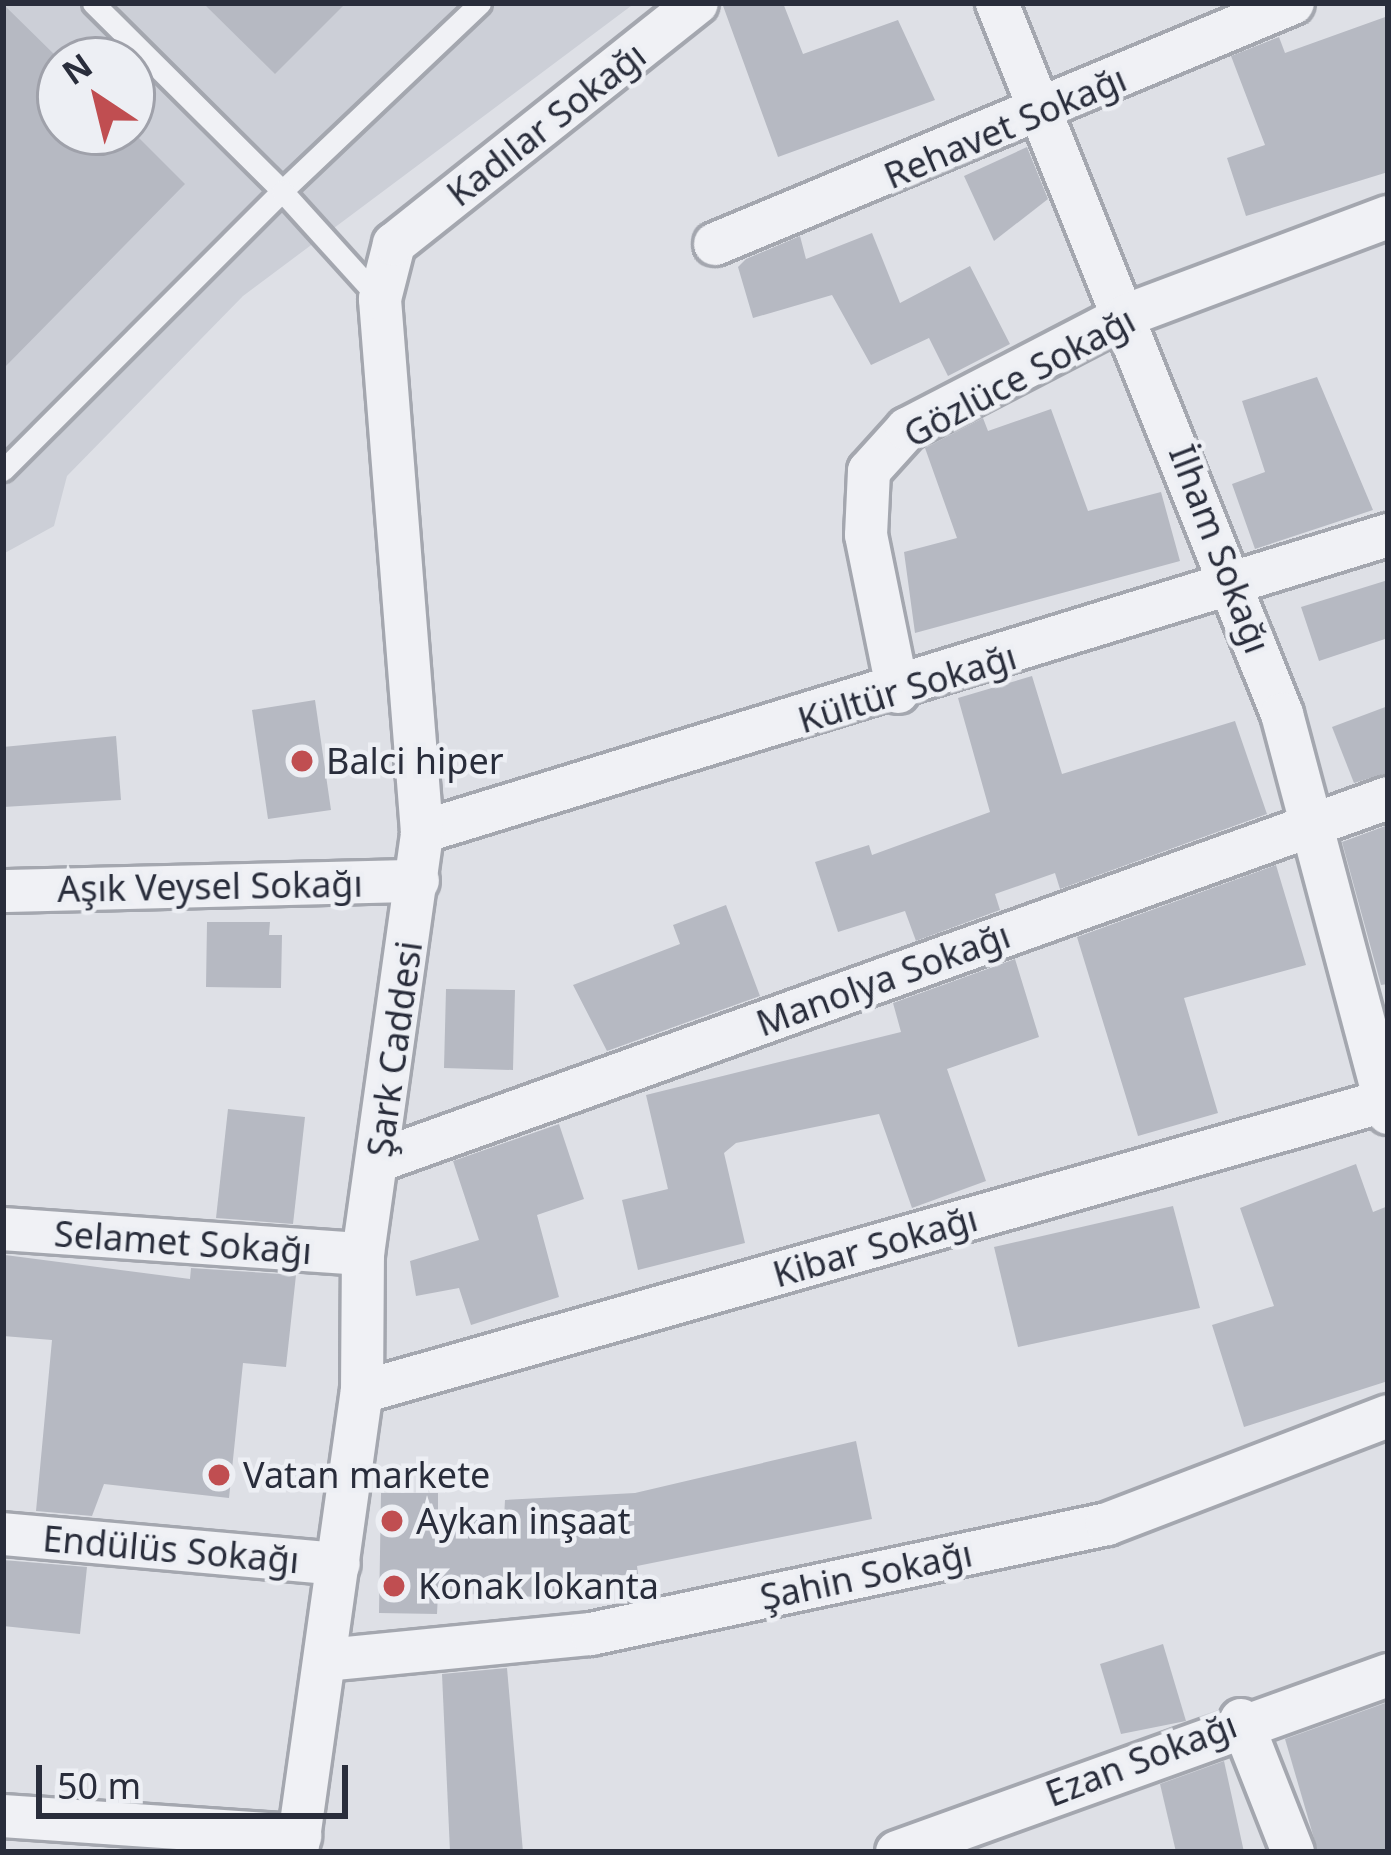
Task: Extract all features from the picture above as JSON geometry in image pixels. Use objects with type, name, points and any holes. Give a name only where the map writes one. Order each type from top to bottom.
[{"type":"street","name":"Kadılar Sokağı","points":[[394,244],[698,3]]},
{"type":"street","name":"İlham Sokağı","points":[[997,3],[1237,585],[1317,820],[1387,1105]]},
{"type":"street","name":"Rehavet Sokağı","points":[[715,244],[1042,116],[1293,3]]},
{"type":"street","name":"Gözlüce Sokağı","points":[[898,692],[866,535],[868,471],[907,429],[1127,315],[1388,217]]},
{"type":"street","name":"Şark Caddesi","points":[[298,1844],[362,1392],[363,1254],[422,832],[380,299],[394,244]]},
{"type":"street","name":"Kültür Sokağı","points":[[422,832],[898,692],[1388,535]]},
{"type":"street","name":"Manolya Sokağı","points":[[378,1161],[1388,798]]},
{"type":"street","name":"Aşık Veysel Sokağı","points":[[3,891],[418,881]]},
{"type":"street","name":"Kibar Sokağı","points":[[362,1392],[1387,1105]]},
{"type":"street","name":"Selamet Sokağı","points":[[3,1229],[363,1254]]},
{"type":"street","name":"Şahin Sokağı","points":[[326,1660],[591,1634],[1107,1524],[1388,1416]]},
{"type":"street","name":"Endülüs Sokağı","points":[[3,1534],[339,1564]]},
{"type":"street","name":"Ezan Sokağı","points":[[896,1852],[1241,1720],[1388,1675]]},
{"type":"street","points":[[1241,1720],[1293,1852]]},
{"type":"street","points":[[3,1816],[298,1844]]},
{"type":"lane","points":[[93,3],[282,191],[380,299]]},
{"type":"lane","points":[[4,467],[480,3]]},
{"type":"shaded area","points":[[3,3],[635,3],[243,296],[67,476],[54,526],[3,554]]},
{"type":"building","points":[[203,3],[346,3],[275,74]]},
{"type":"building","points":[[722,3],[783,3],[803,54],[898,20],[935,100],[778,157]]},
{"type":"building","points":[[3,4],[36,36],[36,156],[156,155],[185,184],[3,369]]},
{"type":"building","points":[[1388,16],[1388,172],[1246,216],[1227,158],[1265,145],[1231,56],[1279,37],[1285,53]]},
{"type":"building","points":[[1027,147],[1048,199],[994,241],[964,176]]},
{"type":"building","points":[[872,233],[900,303],[970,266],[1010,344],[948,376],[929,338],[871,365],[832,295],[753,318],[738,267],[746,259],[800,236],[806,259]]},
{"type":"building","points":[[1317,377],[1373,510],[1255,549],[1232,484],[1265,472],[1242,401]]},
{"type":"building","points":[[1051,409],[1088,511],[1161,492],[1180,561],[915,633],[904,552],[957,538],[925,448],[983,418],[988,431]]},
{"type":"building","points":[[1388,580],[1388,638],[1319,661],[1301,607]]},
{"type":"building","points":[[1032,676],[1062,774],[1235,721],[1267,814],[1060,889],[1055,873],[995,894],[1000,910],[916,941],[905,911],[838,932],[815,862],[869,845],[872,855],[990,812],[958,698]]},
{"type":"building","points":[[315,700],[331,810],[268,819],[252,710]]},
{"type":"building","points":[[1388,706],[1388,773],[1354,783],[1332,727]]},
{"type":"building","points":[[116,736],[121,800],[3,807],[3,747]]},
{"type":"building","points":[[1388,825],[1388,984],[1381,985],[1342,842]]},
{"type":"building","points":[[1276,865],[1306,965],[1184,998],[1218,1113],[1138,1136],[1077,937]]},
{"type":"building","points":[[726,905],[760,996],[607,1051],[573,985],[680,944],[673,925]]},
{"type":"building","points":[[207,922],[270,922],[269,935],[282,935],[281,988],[206,987]]},
{"type":"building","points":[[1015,959],[1039,1037],[947,1069],[986,1181],[912,1208],[879,1114],[736,1143],[724,1153],[745,1243],[638,1270],[622,1200],[668,1189],[646,1095],[901,1032],[893,1003]]},
{"type":"building","points":[[446,989],[515,990],[513,1070],[444,1068]]},
{"type":"building","points":[[228,1109],[305,1117],[293,1224],[216,1218]]},
{"type":"building","points":[[559,1124],[584,1199],[537,1215],[559,1297],[471,1325],[459,1288],[416,1296],[410,1261],[479,1240],[453,1161]]},
{"type":"building","points":[[1356,1164],[1373,1212],[1388,1206],[1388,1381],[1244,1427],[1212,1325],[1274,1306],[1240,1208]]},
{"type":"building","points":[[1173,1206],[1200,1308],[1018,1347],[994,1247]]},
{"type":"building","points":[[5,1255],[190,1279],[191,1268],[296,1275],[286,1367],[243,1363],[229,1498],[104,1484],[92,1516],[36,1511],[52,1340],[3,1336]]},
{"type":"building","points":[[856,1441],[872,1519],[637,1566],[638,1574],[567,1579],[566,1598],[438,1593],[437,1614],[379,1613],[381,1493],[438,1493],[438,1519],[504,1519],[505,1500],[635,1493]]},
{"type":"building","points":[[3,1560],[87,1567],[80,1634],[3,1626]]},
{"type":"building","points":[[1163,1644],[1186,1721],[1121,1734],[1100,1664]]},
{"type":"building","points":[[507,1668],[523,1852],[450,1852],[442,1674]]},
{"type":"building","points":[[1388,1702],[1388,1852],[1318,1852],[1285,1739]]},
{"type":"building","points":[[1224,1761],[1244,1852],[1176,1852],[1160,1784]]},
{"type":"place","name":"Balci hiper","points":[[302,761]]},
{"type":"place","name":"Vatan markete","points":[[219,1475]]},
{"type":"place","name":"Aykan inşaat","points":[[392,1521]]},
{"type":"place","name":"Konak lokanta","points":[[394,1586]]}]
